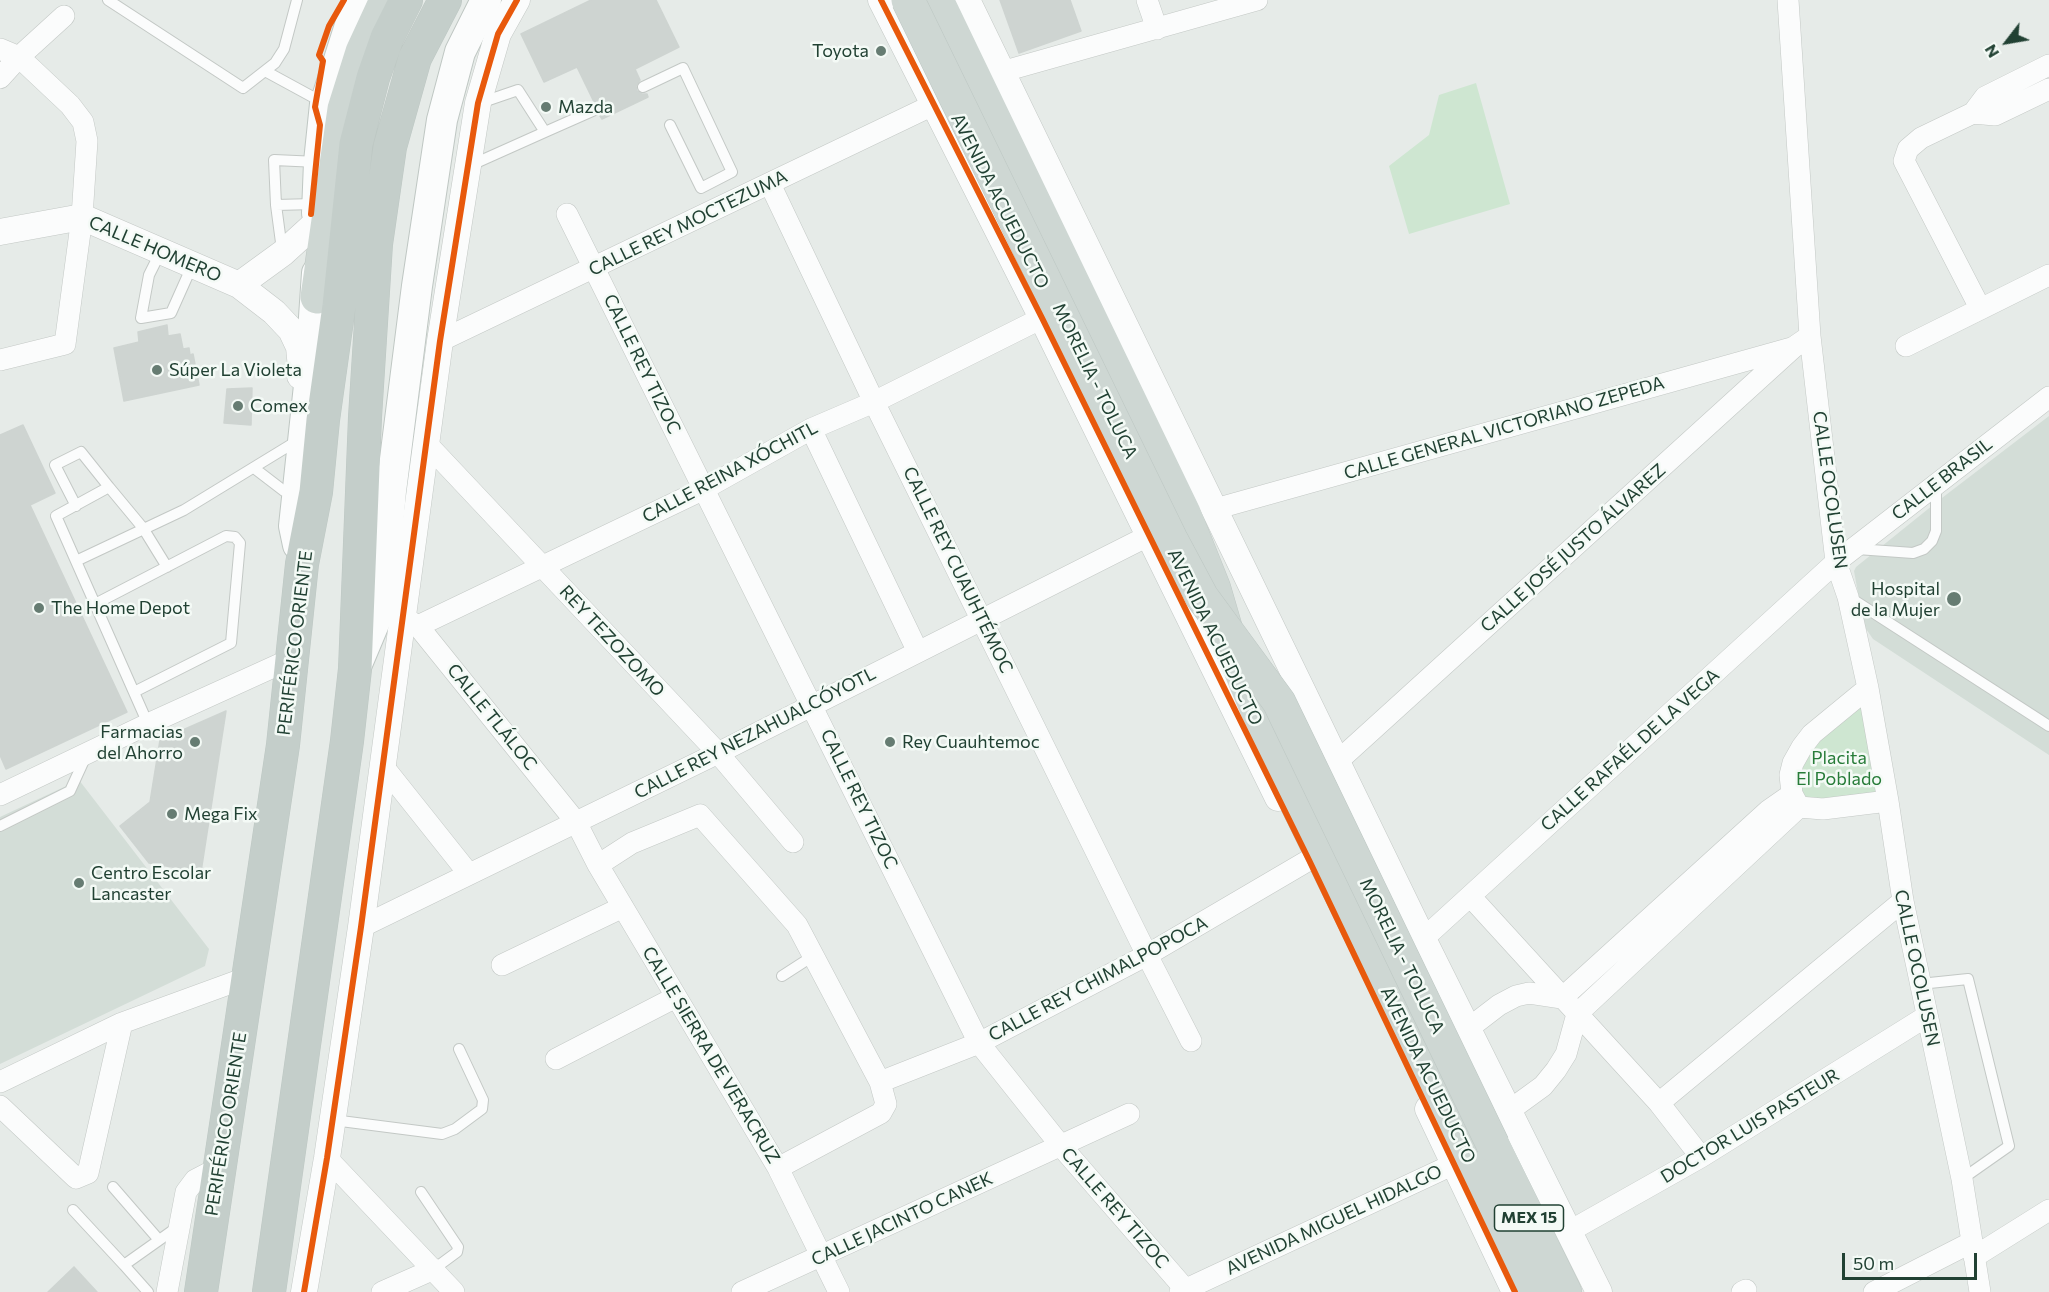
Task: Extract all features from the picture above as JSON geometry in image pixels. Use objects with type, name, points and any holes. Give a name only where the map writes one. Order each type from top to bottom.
[{"type":"highway","name":"PERIFÉRICO ORIENTE","points":[[201,1292],[283,745],[302,564],[316,492],[356,144],[373,78],[387,38],[406,0]]},
{"type":"highway","points":[[269,1292],[347,741],[355,669],[365,417],[376,244],[390,147],[415,58],[445,0]]},
{"type":"main road","points":[[317,297],[319,162],[325,104],[358,0]]},
{"type":"main road","points":[[302,564],[294,526],[317,297],[344,109],[362,52],[386,0]]},
{"type":"main road","points":[[355,669],[401,617],[391,490],[417,286],[441,131],[460,52],[486,0]]},
{"type":"main road","name":"MORELIA - TOLUCA","points":[[908,0],[1171,539],[1202,597],[1280,702],[1489,1141],[1565,1292]]},
{"type":"main road","name":"MORELIA - TOLUCA","points":[[937,0],[1184,513],[1214,588],[1233,653],[1289,788],[1489,1141],[1535,1292]]},
{"type":"street","points":[[304,1292],[327,1158],[361,927],[440,341],[478,103],[498,34],[517,0]]},
{"type":"street","name":"AVENIDA ACUEDUCTO","points":[[881,0],[1042,318],[1309,860],[1489,1141],[1570,1231],[1599,1292]]},
{"type":"street","name":"AVENIDA ACUEDUCTO","points":[[967,0],[1423,939],[1469,1028],[1515,1292]]},
{"type":"street","points":[[1147,0],[1157,29]]},
{"type":"street","points":[[1001,72],[1257,0]]},
{"type":"street","name":"CALLE OCOLUSEN","points":[[1788,0],[1802,342],[1845,556],[1848,597],[1868,688],[1903,901],[1962,1179],[1977,1291]]},
{"type":"street","points":[[0,78],[10,53],[64,16]]},
{"type":"street","points":[[0,360],[66,344],[82,217],[87,141],[83,122],[70,105],[10,53]]},
{"type":"street","points":[[1980,308],[1904,161],[1908,150],[1921,138],[1973,113],[1985,97],[2049,65]]},
{"type":"street","points":[[1973,113],[1995,115],[2049,89]]},
{"type":"street","name":"CALLE REY MOCTEZUMA","points":[[440,341],[935,104]]},
{"type":"street","name":"CALLE REY CUAUHTÉMOC","points":[[770,184],[874,402],[1191,1041]]},
{"type":"street","name":"CALLE HOMERO","points":[[239,285],[283,253],[317,213]]},
{"type":"street","name":"CALLE REY TIZOC","points":[[567,214],[979,1043],[1182,1291]]},
{"type":"street","name":"CALLE HOMERO","points":[[0,232],[82,217],[239,285],[274,312],[291,330],[299,347],[302,368],[284,491],[294,526]]},
{"type":"street","points":[[1906,346],[2049,275]]},
{"type":"street","name":"CALLE REINA XÓCHITL","points":[[401,617],[542,566],[704,489],[811,429],[874,402],[1042,318]]},
{"type":"street","name":"CALLE GENERAL VICTORIANO ZEPEDA","points":[[1215,509],[1802,342]]},
{"type":"street","name":"CALLE JOSÉ JUSTO ÁLVAREZ","points":[[1338,761],[1802,342]]},
{"type":"street","name":"CALLE BRASIL","points":[[1845,556],[2049,397]]},
{"type":"street","points":[[811,429],[918,652]]},
{"type":"street","name":"REY TEZOZOMO","points":[[427,444],[718,753],[793,842]]},
{"type":"street","name":"CALLE REY NEZAHUALCÓYOTL","points":[[361,927],[718,753],[1148,536]]},
{"type":"street","name":"CALLE RAFAÉL DE LA VEGA","points":[[1423,939],[1845,556]]},
{"type":"street","name":"CALLE TLÁLOC","points":[[401,617],[576,822]]},
{"type":"street","points":[[0,795],[291,659]]},
{"type":"street","points":[[1796,800],[1790,775],[1793,763],[1807,740],[1868,688]]},
{"type":"street","points":[[382,766],[469,874]]},
{"type":"street","points":[[1563,998],[1769,810],[1796,800],[1823,809],[1888,801]]},
{"type":"street","points":[[1577,1014],[1796,800]]},
{"type":"street","points":[[598,865],[632,843],[700,815],[797,925],[880,1082],[886,1104],[881,1113],[778,1168]]},
{"type":"street","name":"CALLE SIERRA DE VERACRUZ","points":[[576,822],[623,908],[778,1168],[839,1292]]},
{"type":"street","name":"CALLE REY CHIMALPOPOCA","points":[[880,1082],[979,1043],[1147,956],[1309,860]]},
{"type":"street","points":[[1470,896],[1659,1103],[1701,1157]]},
{"type":"street","points":[[1659,1103],[1903,901]]},
{"type":"street","points":[[502,965],[623,908]]},
{"type":"street","points":[[0,1082],[122,1023],[248,977]]},
{"type":"street","points":[[1469,1028],[1499,1005],[1516,996],[1529,993],[1563,998]]},
{"type":"street","points":[[556,1059],[676,997]]},
{"type":"street","name":"AVENIDA MIGUEL HIDALGO","points":[[1182,1291],[1489,1141],[1556,1071],[1566,1054],[1577,1014]]},
{"type":"street","name":"DOCTOR LUIS PASTEUR","points":[[1570,1231],[1701,1157],[1927,1016]]},
{"type":"street","points":[[0,1106],[76,1178],[88,1173],[122,1023]]},
{"type":"street","name":"CALLE JACINTO CANEK","points":[[742,1292],[1129,1114]]},
{"type":"street","points":[[327,1158],[454,1292]]},
{"type":"street","points":[[167,1292],[186,1192],[190,1185],[219,1167]]},
{"type":"street","points":[[1874,1292],[1973,1249],[2049,1210]]},
{"type":"street","points":[[382,1292],[434,1269]]},
{"type":"lane","points":[[108,0],[243,88],[275,63],[284,49],[297,0]]},
{"type":"lane","points":[[643,87],[683,68],[732,172],[701,188],[670,125]]},
{"type":"lane","points":[[265,71],[325,104]]},
{"type":"lane","points":[[478,103],[518,90],[545,132]]},
{"type":"lane","points":[[468,166],[597,109]]},
{"type":"lane","points":[[283,253],[276,205],[274,160],[319,162]]},
{"type":"lane","points":[[276,205],[317,213]]},
{"type":"lane","points":[[161,251],[149,275],[141,318],[171,313],[192,264]]},
{"type":"lane","points":[[76,561],[184,510],[292,444]]},
{"type":"lane","points":[[76,506],[55,465],[81,452],[143,528],[167,567]]},
{"type":"lane","points":[[254,468],[284,491]]},
{"type":"lane","points":[[1845,556],[1913,553],[1924,549],[1932,541],[1936,531],[1936,484]]},
{"type":"lane","points":[[109,487],[56,516],[148,724]]},
{"type":"lane","points":[[95,604],[226,536],[235,537],[240,543],[231,643],[134,692]]},
{"type":"lane","points":[[1848,597],[2049,726]]},
{"type":"lane","points":[[0,826],[70,791],[88,753]]},
{"type":"lane","points":[[782,976],[813,956]]},
{"type":"lane","points":[[1920,984],[1968,979],[2009,1146],[1962,1179]]},
{"type":"lane","points":[[332,1120],[442,1134],[455,1129],[482,1109],[483,1100],[459,1049]]},
{"type":"lane","points":[[112,1187],[159,1240]]},
{"type":"lane","points":[[421,1192],[458,1247],[457,1252],[434,1269]]},
{"type":"lane","points":[[73,1210],[148,1292]]},
{"type":"lane","points":[[124,1265],[179,1226]]},
{"type":"shaded area","name":"Hospital de la Mujer","points":[[2049,416],[2049,755],[1873,639],[1864,626],[1854,571],[1938,501]]},
{"type":"shaded area","name":"Centro Escolar Lancaster","points":[[79,780],[209,949],[205,966],[0,1064],[0,817]]},
{"type":"green space","points":[[1476,83],[1510,204],[1409,234],[1389,166],[1429,135],[1439,95]]},
{"type":"green space","name":"Placita El Poblado","points":[[1858,702],[1865,706],[1882,798],[1810,801],[1801,792],[1798,770],[1802,757]]},
{"type":"building","points":[[591,0],[656,0],[679,47],[635,69],[640,80],[636,86],[637,91],[647,94],[648,97],[602,119],[600,116],[604,105],[594,102],[577,67],[544,82],[521,34]]},
{"type":"building","points":[[1000,0],[1070,0],[1081,31],[1019,53]]},
{"type":"building","name":"Súper La Violeta","points":[[167,325],[168,336],[180,334],[183,349],[189,348],[190,355],[193,354],[199,385],[124,401],[114,348],[139,342],[138,332]]},
{"type":"building","name":"Comex","points":[[252,388],[251,425],[224,423],[227,389]]},
{"type":"building","name":"The Home Depot","points":[[23,425],[55,493],[30,505],[127,712],[6,769],[0,755],[0,435]]},
{"type":"building","name":"Mega Fix","points":[[226,711],[201,872],[149,863],[120,826],[150,802],[160,740]]},
{"type":"building","points":[[74,1267],[97,1292],[48,1292]]},
{"type":"cycle path","points":[[311,214],[320,125],[315,107],[323,61],[319,55],[329,26],[344,0]]},
{"type":"cycle path","points":[[304,1292],[327,1158],[361,927],[440,341],[478,103],[498,34],[517,0]]},
{"type":"cycle path","points":[[881,0],[1042,318],[1309,860],[1515,1292]]},
{"type":"place","name":"Toyota","points":[[881,51]]},
{"type":"place","name":"Mazda","points":[[546,107]]},
{"type":"place","name":"Súper La Violeta","points":[[157,370]]},
{"type":"place","name":"Comex","points":[[238,406]]},
{"type":"place","name":"Hospital de la Mujer","points":[[1954,599]]},
{"type":"place","name":"The Home Depot","points":[[39,608]]},
{"type":"place","name":"Farmacias del Ahorro","points":[[195,742]]},
{"type":"place","name":"Rey Cuauhtemoc","points":[[890,742]]},
{"type":"place","name":"Mega Fix","points":[[172,814]]},
{"type":"place","name":"Centro Escolar Lancaster","points":[[79,883]]}]
